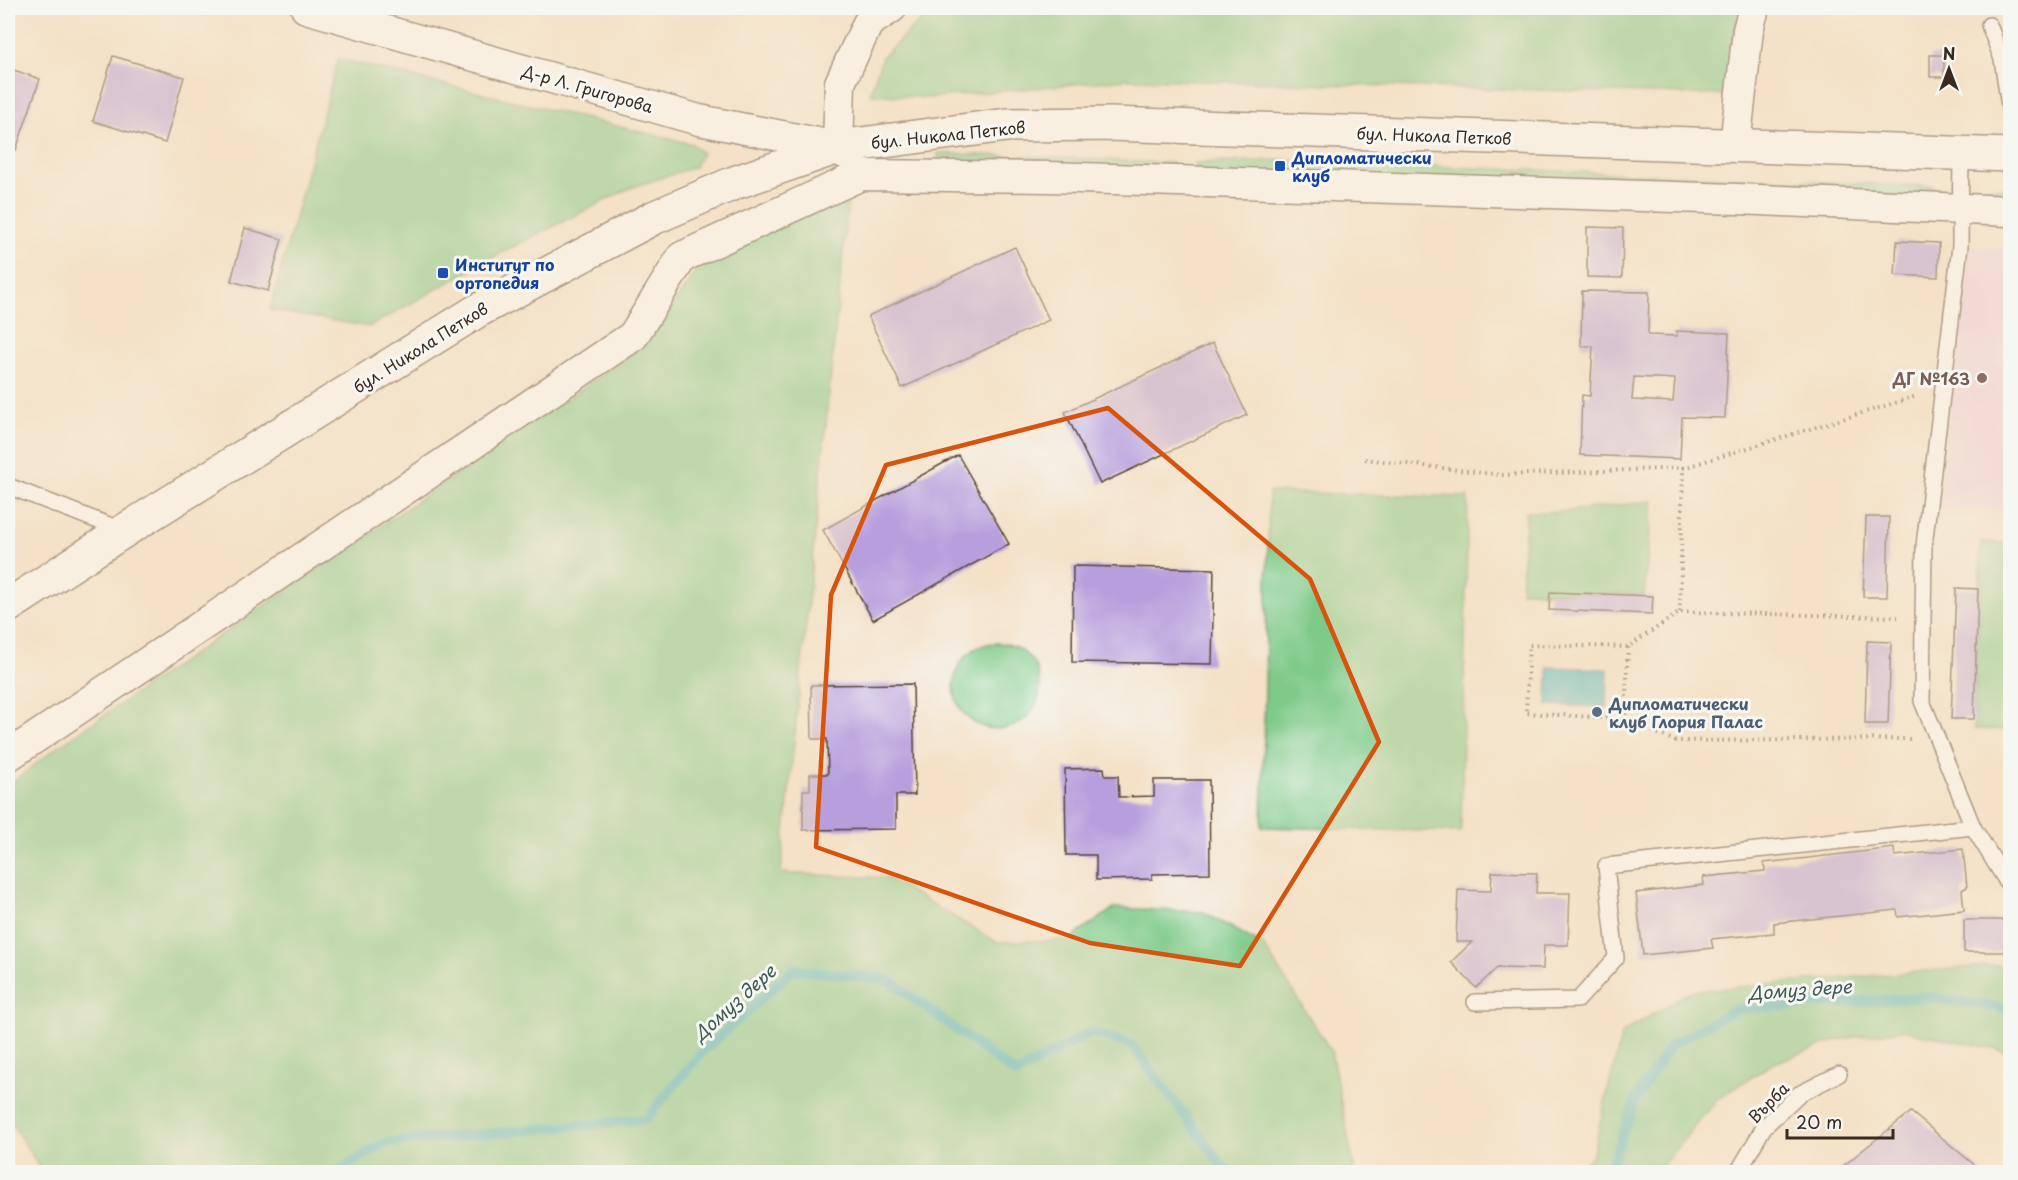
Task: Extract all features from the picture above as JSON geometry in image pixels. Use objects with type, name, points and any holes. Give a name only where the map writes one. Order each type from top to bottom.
[{"type":"street","name":"Д-р Л. Григорова","points":[[306,8],[699,120],[838,147]]},
{"type":"street","points":[[8,756],[633,336],[682,257],[861,175],[838,147],[840,83],[868,23],[891,8]]},
{"type":"street","points":[[1735,145],[1748,30],[1754,8]]},
{"type":"street","name":"бул. Никола Петков","points":[[8,606],[477,311],[653,218],[734,183],[838,147],[1007,125],[1110,124],[2010,155]]},
{"type":"street","name":"бул. Никола Петков","points":[[861,175],[1049,177],[1737,199],[2010,211]]},
{"type":"lane","points":[[1989,25],[2002,58],[2010,113]]},
{"type":"lane","points":[[1961,153],[1960,246],[1924,546],[1922,701],[1973,827],[2010,887]]},
{"type":"lane","points":[[8,486],[124,531]]},
{"type":"lane","points":[[1475,1002],[1578,1000],[1616,958],[1606,867],[1973,827]]},
{"type":"lane","name":"Върба","points":[[1738,1173],[1764,1127],[1799,1094],[1839,1074]]},
{"type":"path","points":[[1365,459],[1502,475],[1683,468],[1944,388]]},
{"type":"path","points":[[1680,612],[1683,468]]},
{"type":"path","points":[[1923,618],[1680,612],[1628,647],[1529,645],[1526,713],[1624,719],[1675,741],[1937,739]]},
{"type":"path","points":[[1624,719],[1628,647]]},
{"type":"highlighted area","points":[[1108,408],[1310,579],[1379,742],[1240,966],[1090,943],[816,847],[831,595],[886,465]]},
{"type":"shaded area","name":"ДГ №163","points":[[1969,247],[2010,248],[2010,509],[1938,509]]},
{"type":"green space","points":[[946,8],[1739,8],[1724,95],[1128,79],[928,98],[870,94],[882,57],[924,17]]},
{"type":"green space","points":[[338,59],[692,144],[702,153],[695,167],[630,188],[506,250],[369,327],[270,310]]},
{"type":"green space","points":[[938,153],[1173,163],[1173,175],[938,168]]},
{"type":"green space","points":[[1282,160],[1932,186],[1943,191],[1941,200],[1196,174],[1195,163]]},
{"type":"green space","points":[[1989,188],[2010,188],[2010,206],[1972,196],[1974,192]]},
{"type":"green space","points":[[849,193],[781,873],[887,878],[997,942],[1069,940],[1114,908],[1203,912],[1263,945],[1331,1051],[1355,1172],[600,1172],[578,1164],[441,1172],[42,1172],[8,1117],[8,786],[53,750],[648,343],[703,260]]},
{"type":"green space","points":[[1269,492],[1468,497],[1461,832],[1262,827]]},
{"type":"green space","points":[[1653,501],[1644,595],[1521,591],[1526,512],[1560,512]]},
{"type":"green space","points":[[1981,542],[2010,543],[2010,730],[1974,729]]},
{"type":"green space","points":[[997,643],[1013,647],[1027,656],[1036,670],[1040,686],[1036,702],[1027,716],[1013,725],[997,729],[981,725],[967,716],[958,702],[954,686],[958,670],[967,656],[981,647]]},
{"type":"green space","points":[[2010,964],[2010,1052],[1901,1030],[1837,1040],[1772,1064],[1717,1099],[1657,1172],[1575,1172],[1592,1156],[1622,1033],[1691,991]]},
{"type":"water","points":[[1548,667],[1608,669],[1607,707],[1547,705]]},
{"type":"building","points":[[1930,55],[1944,55],[1944,77],[1930,77]]},
{"type":"building","points":[[113,56],[184,77],[165,143],[93,121]]},
{"type":"building","points":[[8,68],[40,79],[16,150],[8,147]]},
{"type":"building","points":[[1587,227],[1623,228],[1622,278],[1587,277]]},
{"type":"building","points":[[245,228],[282,239],[268,291],[231,281]]},
{"type":"building","points":[[1897,241],[1939,243],[1938,277],[1895,275]]},
{"type":"building","points":[[1015,247],[1049,320],[902,388],[868,316]]},
{"type":"building","points":[[1582,291],[1649,292],[1648,335],[1677,336],[1676,331],[1729,333],[1725,418],[1682,417],[1680,459],[1580,455],[1582,395],[1590,396],[1593,346],[1581,346]],"holes":[[[1634,377],[1675,379],[1673,402],[1632,400]]]},
{"type":"building","points":[[1213,343],[1247,415],[1100,484],[1065,412]]},
{"type":"building","points":[[958,455],[1009,544],[873,620],[823,530]]},
{"type":"building","points":[[1866,517],[1889,517],[1887,597],[1863,597]]},
{"type":"building","points":[[1073,566],[1214,569],[1212,664],[1072,662]]},
{"type":"building","points":[[1956,588],[1978,589],[1974,719],[1951,719]]},
{"type":"building","points":[[1550,592],[1653,596],[1652,614],[1549,610]]},
{"type":"building","points":[[1867,641],[1891,642],[1888,724],[1865,724]]},
{"type":"building","points":[[913,684],[915,795],[896,795],[896,829],[803,830],[803,790],[810,790],[810,774],[828,774],[827,739],[812,739],[811,685]]},
{"type":"building","points":[[1104,768],[1105,776],[1118,776],[1119,797],[1154,796],[1154,780],[1209,780],[1210,873],[1152,874],[1152,879],[1096,880],[1096,855],[1066,855],[1065,769]]},
{"type":"building","points":[[1894,848],[1895,856],[1963,849],[1967,887],[1962,890],[1964,910],[1898,917],[1897,910],[1774,923],[1774,933],[1711,939],[1713,948],[1643,955],[1636,893],[1704,885],[1703,877],[1765,871],[1764,863]]},
{"type":"building","points":[[1492,872],[1537,873],[1536,893],[1570,893],[1568,945],[1544,945],[1543,969],[1497,968],[1476,988],[1451,962],[1472,942],[1456,942],[1458,890],[1491,891]]},
{"type":"building","points":[[1964,920],[2009,920],[2009,952],[1964,952]]},
{"type":"building","points":[[1911,1112],[1983,1172],[1836,1172],[1864,1149]]},
{"type":"waterway","name":"Домуз дере","points":[[335,1172],[385,1143],[646,1119],[701,1053],[794,969],[889,980],[1016,1074],[1091,1032],[1132,1045],[1227,1172]]},
{"type":"waterway","name":"Домуз дере","points":[[1608,1172],[1636,1099],[1671,1045],[1736,1009],[1928,997],[2010,1009]]},
{"type":"place","name":"Дипломатически клуб","points":[[1280,166]]},
{"type":"place","name":"Институт по ортопедия","points":[[443,273]]},
{"type":"place","name":"ДГ №163","points":[[1982,378]]},
{"type":"place","name":"Дипломатически клуб Глория Палас","points":[[1597,712]]}]
